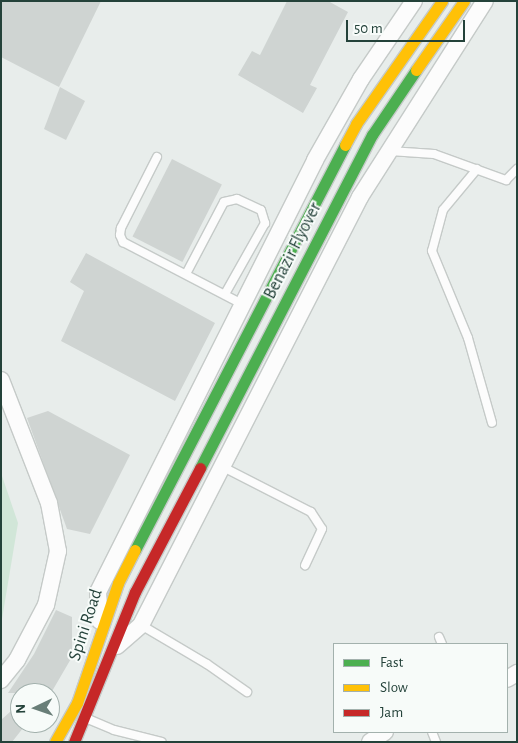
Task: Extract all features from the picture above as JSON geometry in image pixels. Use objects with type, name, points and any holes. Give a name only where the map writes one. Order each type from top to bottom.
[{"type":"main road","name":"Benazir Flyover","points":[[150,519],[356,124],[442,1]]},
{"type":"main road","name":"Benazir Flyover","points":[[169,526],[372,135],[464,1]]},
{"type":"main road","name":"Spini Road","points":[[56,742],[77,703],[101,628],[118,583],[150,519]]},
{"type":"main road","name":"Spini Road","points":[[74,742],[114,648],[135,592],[169,526]]},
{"type":"street","points":[[101,628],[98,592],[315,160],[361,80],[414,1]]},
{"type":"street","points":[[114,648],[141,625],[360,197],[485,1]]},
{"type":"street","points":[[1,380],[49,503],[58,551],[46,605],[17,660],[1,680]]},
{"type":"street","points":[[370,742],[384,733]]},
{"type":"lane","points":[[390,151],[434,154],[506,180],[517,168]]},
{"type":"lane","points":[[157,157],[120,235],[123,242],[242,304]]},
{"type":"lane","points":[[477,169],[444,210],[432,251],[468,338],[492,423]]},
{"type":"lane","points":[[186,274],[224,202],[237,199],[261,210],[265,223],[225,294]]},
{"type":"lane","points":[[221,466],[311,512],[322,529],[305,565]]},
{"type":"lane","points":[[141,625],[247,692]]},
{"type":"lane","points":[[85,718],[114,730],[162,742]]},
{"type":"green space","points":[[1,473],[18,523],[1,625]]},
{"type":"building","points":[[1,1],[101,1],[59,87],[1,57]]},
{"type":"building","points":[[287,1],[328,1],[348,12],[310,85],[317,88],[303,113],[238,75],[252,51],[260,55]]},
{"type":"building","points":[[60,87],[85,101],[66,140],[44,129]]},
{"type":"building","points":[[172,159],[222,184],[182,262],[133,237]]},
{"type":"building","points":[[86,253],[215,323],[175,401],[61,341],[84,291],[70,282]]},
{"type":"building","points":[[48,411],[130,455],[90,534],[67,529],[27,418]]},
{"type":"building","points":[[56,610],[72,617],[72,657],[57,683],[15,683],[34,654]]},
{"type":"building","points":[[10,712],[10,733],[19,733],[12,742],[1,742],[1,720]]},
{"type":"traffic: fast","points":[[200,468],[372,135],[416,70]]},
{"type":"traffic: fast","points":[[135,550],[345,145]]},
{"type":"traffic: slow","points":[[345,145],[356,124],[442,1]]},
{"type":"traffic: slow","points":[[416,70],[464,1]]},
{"type":"traffic: slow","points":[[55,742],[77,703],[118,583],[135,550]]},
{"type":"traffic: jam","points":[[74,742],[135,592],[200,468]]}]
